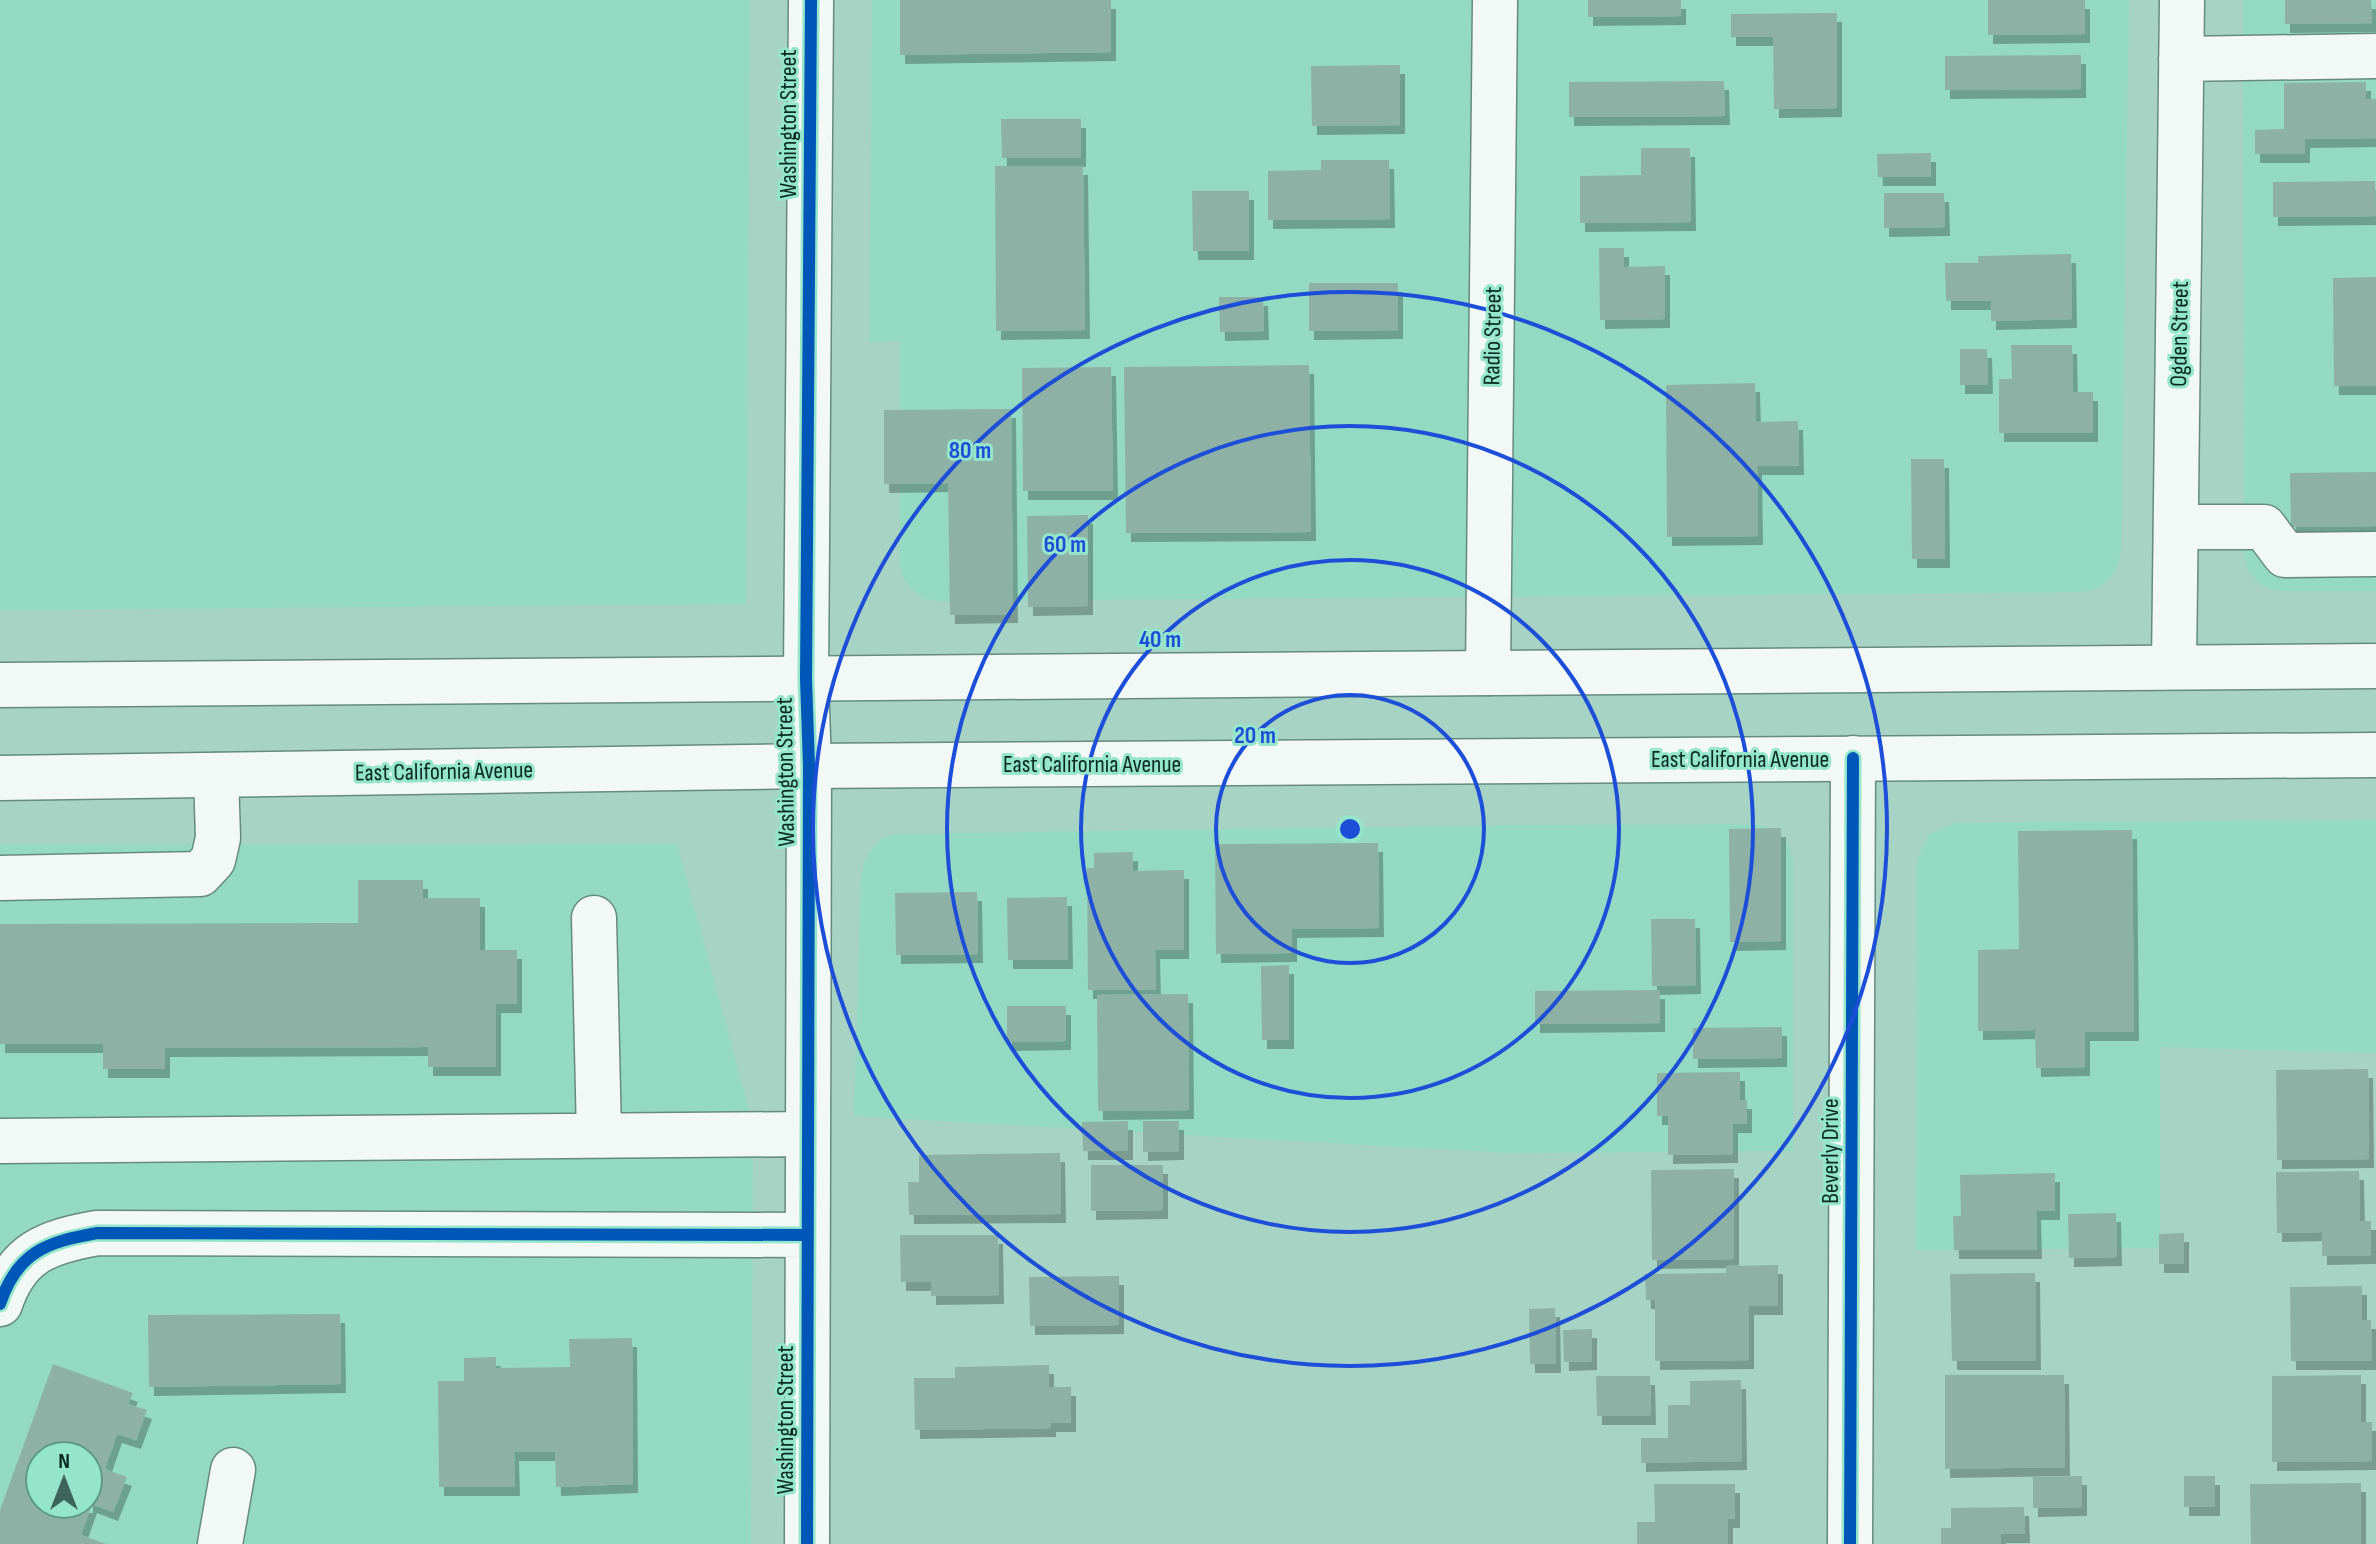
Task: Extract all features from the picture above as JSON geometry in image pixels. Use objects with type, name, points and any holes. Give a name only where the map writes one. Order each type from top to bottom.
[{"type":"main road","name":"Washington Street","points":[[807,1544],[809,766],[806,679],[811,0]]},
{"type":"main road","name":"Radio Street","points":[[1488,673],[1495,0]]},
{"type":"main road","name":"Ogden Street","points":[[2174,667],[2182,0]]},
{"type":"main road","points":[[2181,59],[2376,56]]},
{"type":"main road","points":[[2176,527],[2264,527],[2285,555],[2376,554]]},
{"type":"main road","points":[[0,685],[2376,666]]},
{"type":"main road","name":"East California Avenue","points":[[0,778],[809,766],[2376,755]]},
{"type":"main road","name":"Beverly Drive","points":[[1850,1544],[1853,758]]},
{"type":"main road","points":[[0,878],[200,874],[213,860],[218,838],[216,775]]},
{"type":"main road","points":[[594,918],[599,1135]]},
{"type":"main road","points":[[0,1141],[807,1134]]},
{"type":"main road","points":[[0,1304],[6,1287],[25,1259],[62,1239],[97,1233],[807,1235]]},
{"type":"main road","points":[[220,1544],[233,1470]]},
{"type":"shaded area","points":[[0,0],[750,0],[746,604],[0,610]]},
{"type":"shaded area","points":[[872,0],[2129,0],[2121,551],[2118,566],[2110,579],[2098,588],[2084,592],[925,599],[913,591],[904,579],[900,565],[900,341],[870,342]]},
{"type":"shaded area","points":[[2243,0],[2376,0],[2376,591],[2269,589],[2248,570],[2244,556]]},
{"type":"shaded area","points":[[2376,820],[2376,1053],[2160,1047],[2160,1248],[1916,1250],[1917,862],[1928,835],[1955,823]]},
{"type":"shaded area","points":[[1753,824],[1781,834],[1793,860],[1793,1151],[1508,1153],[854,1116],[861,878],[870,851],[880,840],[893,834]]},
{"type":"shaded area","points":[[677,844],[753,1124],[751,1544],[0,1544],[0,845]]},
{"type":"building","points":[[900,0],[1111,0],[1111,52],[900,55]]},
{"type":"building","points":[[1588,0],[1681,0],[1681,16],[1588,17]]},
{"type":"building","points":[[1988,0],[2085,0],[2085,34],[1988,35]]},
{"type":"building","points":[[2285,0],[2371,0],[2372,23],[2285,24]]},
{"type":"building","points":[[1837,13],[1837,108],[1774,109],[1773,37],[1731,37],[1731,14]]},
{"type":"building","points":[[2081,55],[2081,89],[1945,90],[1945,56]]},
{"type":"building","points":[[1400,65],[1400,125],[1312,126],[1311,66]]},
{"type":"building","points":[[1724,81],[1725,116],[1569,117],[1569,82]]},
{"type":"building","points":[[2366,82],[2366,99],[2376,99],[2376,138],[2305,139],[2305,154],[2255,154],[2255,130],[2284,129],[2284,83]]},
{"type":"building","points":[[1001,119],[1081,119],[1081,158],[1002,158]]},
{"type":"building","points":[[1641,148],[1690,148],[1691,222],[1580,223],[1580,176],[1641,175]]},
{"type":"building","points":[[1931,153],[1931,177],[1878,177],[1877,154]]},
{"type":"building","points":[[1321,160],[1389,160],[1390,219],[1268,220],[1268,171],[1321,170]]},
{"type":"building","points":[[995,166],[1083,166],[1085,330],[996,331]]},
{"type":"building","points":[[2375,181],[2376,216],[2273,217],[2273,182]]},
{"type":"building","points":[[1192,191],[1249,191],[1249,251],[1193,251]]},
{"type":"building","points":[[1884,193],[1944,193],[1945,227],[1884,228]]},
{"type":"building","points":[[1599,248],[1624,248],[1624,267],[1665,266],[1665,319],[1600,320]]},
{"type":"building","points":[[2071,254],[2072,319],[1991,321],[1991,301],[1946,301],[1945,263],[1978,263],[1978,256]]},
{"type":"building","points":[[2376,277],[2376,386],[2334,386],[2333,278]]},
{"type":"building","points":[[1309,283],[1398,283],[1398,330],[1309,331]]},
{"type":"building","points":[[1219,297],[1263,297],[1264,331],[1220,332]]},
{"type":"building","points":[[2011,345],[2072,345],[2073,392],[2093,392],[2093,433],[1999,433],[1999,379],[2012,379]]},
{"type":"building","points":[[1960,349],[1987,349],[1988,385],[1960,385]]},
{"type":"building","points":[[1309,365],[1311,532],[1126,533],[1124,367]]},
{"type":"building","points":[[1111,367],[1113,491],[1023,491],[1022,368]]},
{"type":"building","points":[[1755,383],[1756,422],[1798,421],[1799,466],[1757,466],[1758,536],[1667,537],[1666,385]]},
{"type":"building","points":[[1011,409],[1013,614],[950,615],[948,483],[884,484],[884,410]]},
{"type":"building","points":[[1911,459],[1944,459],[1945,559],[1912,559]]},
{"type":"building","points":[[2376,472],[2376,526],[2291,527],[2290,473]]},
{"type":"building","points":[[1088,515],[1088,606],[1028,607],[1027,516]]},
{"type":"building","points":[[1781,828],[1781,941],[1730,942],[1729,829]]},
{"type":"building","points":[[2132,830],[2134,1032],[2085,1032],[2085,1067],[2036,1068],[2035,1030],[1978,1031],[1978,950],[2019,949],[2018,831]]},
{"type":"building","points":[[1378,843],[1379,928],[1292,929],[1292,953],[1216,954],[1215,844]]},
{"type":"building","points":[[1133,852],[1133,871],[1184,870],[1184,950],[1155,950],[1156,990],[1088,990],[1087,868],[1094,868],[1094,853]]},
{"type":"building","points":[[358,880],[423,880],[423,898],[480,898],[480,950],[517,950],[517,1004],[496,1004],[496,1067],[428,1067],[428,1047],[165,1048],[165,1069],[103,1069],[103,1044],[0,1044],[0,924],[358,923]]},
{"type":"building","points":[[977,892],[978,954],[896,955],[895,893]]},
{"type":"building","points":[[1067,897],[1068,960],[1008,960],[1007,898]]},
{"type":"building","points":[[1651,919],[1695,919],[1696,985],[1652,986]]},
{"type":"building","points":[[1289,965],[1289,1040],[1262,1040],[1261,966]]},
{"type":"building","points":[[1660,990],[1660,1023],[1535,1024],[1535,991]]},
{"type":"building","points":[[1188,994],[1189,1110],[1098,1111],[1097,995]]},
{"type":"building","points":[[1007,1006],[1066,1006],[1066,1041],[1007,1042]]},
{"type":"building","points":[[1782,1027],[1782,1058],[1693,1059],[1693,1028]]},
{"type":"building","points":[[2368,1069],[2369,1159],[2277,1160],[2276,1070]]},
{"type":"building","points":[[1740,1072],[1740,1100],[1747,1100],[1747,1124],[1733,1124],[1733,1154],[1668,1155],[1668,1116],[1657,1116],[1657,1073]]},
{"type":"building","points":[[1128,1121],[1128,1151],[1083,1151],[1082,1122]]},
{"type":"building","points":[[1143,1121],[1179,1121],[1179,1151],[1143,1152]]},
{"type":"building","points":[[1060,1153],[1061,1214],[909,1215],[908,1182],[919,1182],[919,1155]]},
{"type":"building","points":[[1091,1165],[1163,1165],[1163,1210],[1091,1211]]},
{"type":"building","points":[[1734,1169],[1734,1259],[1652,1260],[1651,1170]]},
{"type":"building","points":[[2359,1171],[2360,1221],[2371,1221],[2371,1255],[2322,1256],[2322,1232],[2277,1233],[2276,1172]]},
{"type":"building","points":[[2055,1173],[2055,1211],[2036,1211],[2037,1250],[1954,1250],[1953,1216],[1961,1216],[1960,1175]]},
{"type":"building","points":[[2116,1213],[2117,1257],[2069,1258],[2068,1214]]},
{"type":"building","points":[[2184,1233],[2184,1264],[2159,1264],[2159,1234]]},
{"type":"building","points":[[900,1235],[998,1235],[999,1295],[931,1296],[931,1282],[901,1282]]},
{"type":"building","points":[[1778,1265],[1778,1306],[1749,1306],[1749,1360],[1655,1361],[1655,1300],[1646,1300],[1645,1274],[1726,1273],[1726,1266]]},
{"type":"building","points":[[2035,1273],[2036,1361],[1952,1361],[1950,1274]]},
{"type":"building","points":[[1119,1276],[1119,1325],[1030,1326],[1029,1277]]},
{"type":"building","points":[[2362,1286],[2362,1320],[2371,1320],[2372,1361],[2291,1361],[2290,1287]]},
{"type":"building","points":[[1555,1308],[1556,1364],[1530,1364],[1529,1309]]},
{"type":"building","points":[[340,1314],[341,1384],[149,1387],[148,1315]]},
{"type":"building","points":[[1592,1329],[1592,1361],[1564,1362],[1563,1330]]},
{"type":"building","points":[[632,1338],[633,1484],[556,1487],[555,1452],[514,1452],[515,1487],[439,1487],[438,1381],[464,1381],[464,1358],[496,1357],[496,1368],[570,1367],[569,1339]]},
{"type":"building","points":[[53,1364],[133,1393],[128,1404],[147,1410],[136,1440],[117,1434],[105,1469],[127,1477],[113,1512],[104,1509],[104,1440],[25,1440]]},
{"type":"building","points":[[1049,1365],[1049,1387],[1071,1387],[1071,1423],[1051,1423],[1051,1428],[915,1430],[914,1378],[955,1378],[955,1367]]},
{"type":"building","points":[[1945,1375],[2064,1375],[2065,1467],[1945,1469]]},
{"type":"building","points":[[2361,1375],[2361,1422],[2372,1422],[2372,1461],[2272,1462],[2272,1376]]},
{"type":"building","points":[[1596,1376],[1650,1376],[1651,1416],[1597,1416]]},
{"type":"building","points":[[1741,1380],[1742,1461],[1641,1463],[1641,1438],[1668,1438],[1668,1405],[1690,1405],[1690,1381]]},
{"type":"building","points":[[24,1444],[24,1520],[86,1520],[81,1535],[106,1544],[0,1544],[0,1510]]},
{"type":"building","points":[[2082,1476],[2082,1507],[2033,1508],[2033,1477]]},
{"type":"building","points":[[2184,1476],[2215,1476],[2215,1507],[2184,1507]]},
{"type":"building","points":[[2361,1483],[2361,1544],[2251,1544],[2250,1484]]},
{"type":"building","points":[[1654,1484],[1735,1484],[1735,1519],[1728,1519],[1728,1544],[1637,1544],[1637,1522],[1655,1522]]},
{"type":"building","points":[[2024,1507],[2025,1534],[2001,1534],[2001,1544],[1941,1544],[1941,1528],[1951,1528],[1951,1508]]},
{"type":"cycle path","points":[[807,1544],[809,766],[806,679],[811,0]]},
{"type":"cycle path","points":[[1850,1544],[1853,758]]},
{"type":"cycle path","points":[[0,1304],[15,1272],[36,1252],[63,1241],[97,1233],[807,1235]]}]
